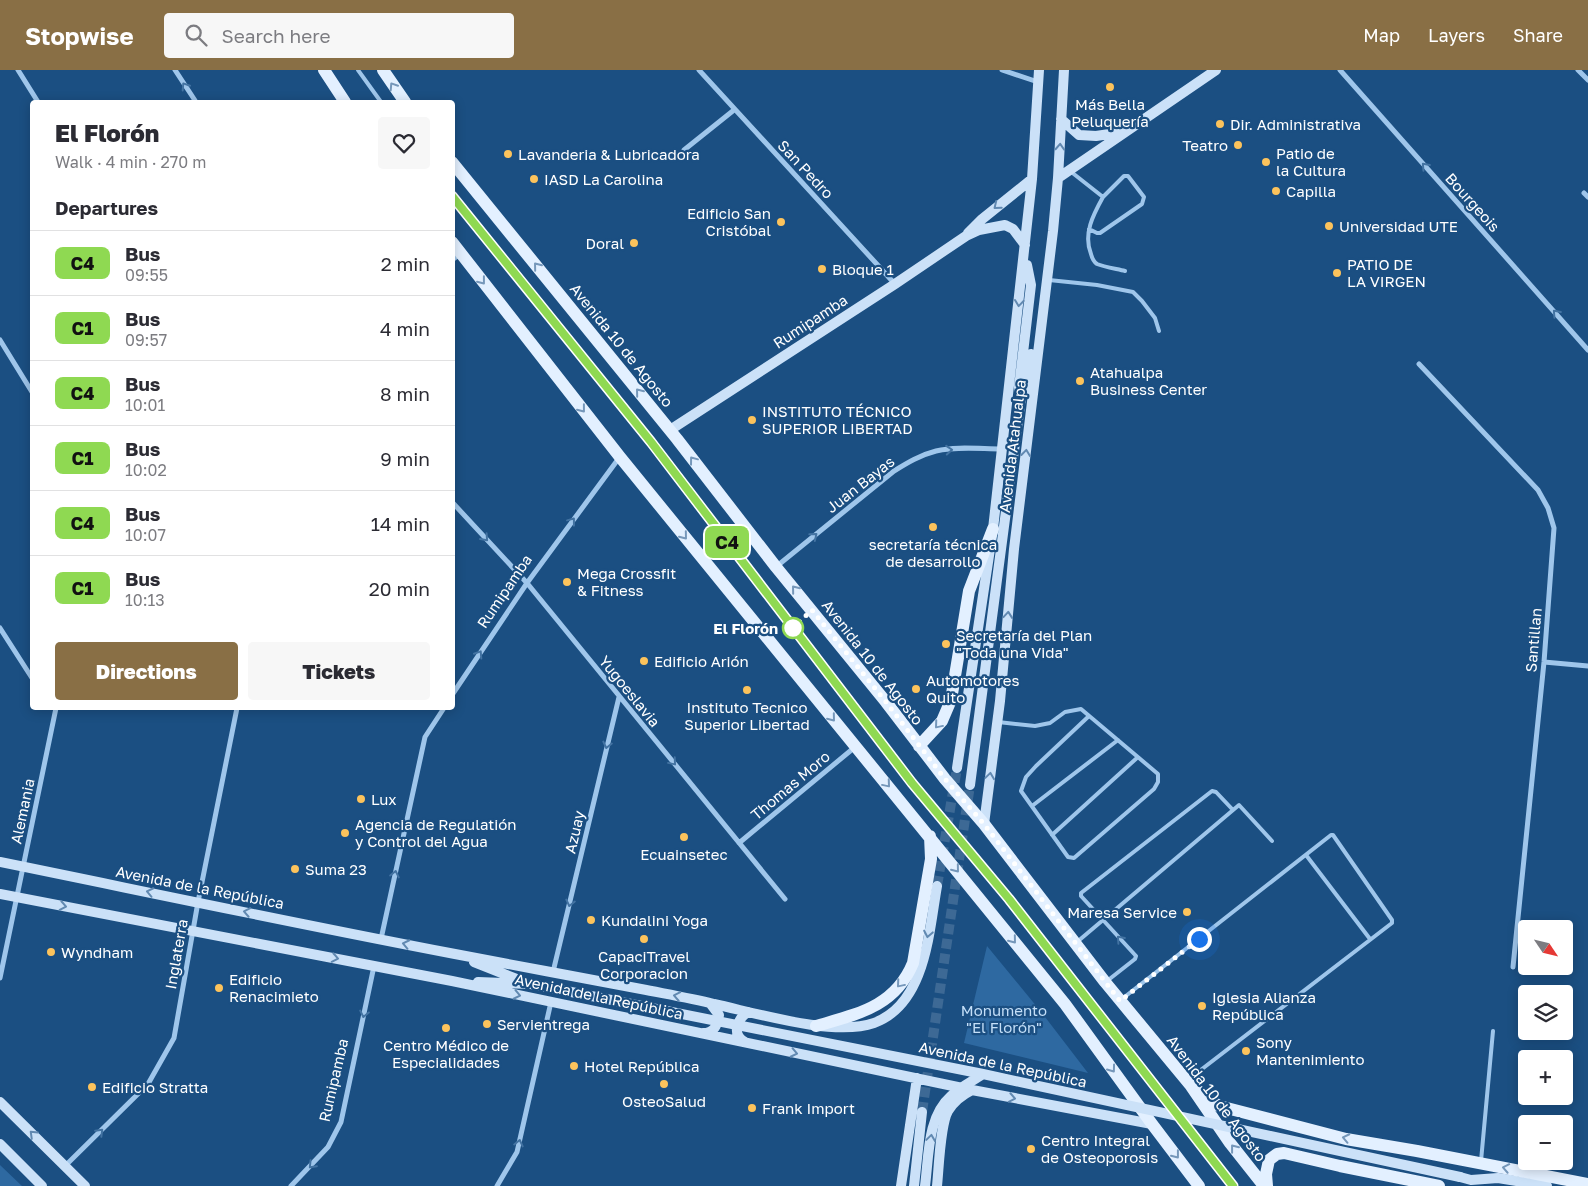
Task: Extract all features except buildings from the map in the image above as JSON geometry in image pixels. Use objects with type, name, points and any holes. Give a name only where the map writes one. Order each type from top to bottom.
[{"type":"main road","points":[[324,70],[344,100]]},
{"type":"main road","points":[[383,70],[404,100]]},
{"type":"main road","name":"Avenida Atahualpa","points":[[957,768],[993,529],[1025,250],[1039,70]]},
{"type":"main road","name":"Avenida Atahualpa","points":[[984,824],[998,722],[1014,549],[1053,230],[1064,70]]},
{"type":"main road","points":[[1058,178],[1216,70]]},
{"type":"main road","points":[[1061,119],[1079,135],[1096,136],[1126,131]]},
{"type":"main road","name":"Avenida 10 de Agosto","points":[[455,166],[670,430],[776,567],[880,695],[945,779],[984,824],[1120,1001],[1189,1083],[1230,1143],[1266,1186]]},
{"type":"main road","name":"Rumipamba","points":[[966,236],[981,220],[1032,179]]},
{"type":"main road","name":"Rumipamba","points":[[670,430],[966,236],[979,230],[1005,225],[1013,229],[1025,250]]},
{"type":"main road","points":[[1022,397],[1026,388],[1044,262],[1053,230]]},
{"type":"main road","points":[[1022,397],[1019,387],[1030,285],[1025,250]]},
{"type":"main road","points":[[457,256],[1065,1004],[1152,1124],[1200,1186]]},
{"type":"main road","name":"Avenida Atahualpa","points":[[970,785],[1022,397]]},
{"type":"main road","points":[[919,746],[942,721],[951,700],[969,591],[993,529]]},
{"type":"main road","points":[[816,1026],[873,1008],[902,984],[911,970],[914,963],[932,859],[930,836]]},
{"type":"main road","name":"Avenida de la República","points":[[0,862],[454,954],[710,1003],[816,1026]]},
{"type":"main road","points":[[816,1026],[856,1027],[874,1023],[882,1019],[904,1001],[919,975],[923,962],[937,886]]},
{"type":"main road","name":"Avenida de la República","points":[[0,894],[452,981],[972,1090],[1152,1124]]},
{"type":"main road","name":"Avenida de la República","points":[[454,954],[529,984]]},
{"type":"main road","name":"Avenida de la República","points":[[452,981],[529,984],[983,1074],[1460,1178],[1471,1180],[1498,1178],[1547,1186]]},
{"type":"main road","points":[[697,1032],[706,1033],[713,1031],[717,1027],[719,1015],[710,1003]]},
{"type":"main road","points":[[746,1042],[740,1039],[736,1032],[739,1020],[748,1012]]},
{"type":"main road","points":[[925,1186],[932,1128],[936,1115],[941,1106],[952,1095],[983,1074]]},
{"type":"main road","points":[[901,1186],[917,1078]]},
{"type":"main road","points":[[1189,1083],[1219,1106],[1346,1139],[1588,1184]]},
{"type":"main road","points":[[937,1186],[947,1112],[957,1099],[972,1090]]},
{"type":"main road","points":[[0,1102],[85,1186]]},
{"type":"main road","points":[[914,1186],[922,1112]]},
{"type":"main road","points":[[1284,1153],[1292,1125]]},
{"type":"main road","points":[[0,1144],[42,1186]]},
{"type":"main road","points":[[1266,1186],[1269,1160],[1277,1154],[1284,1153],[1439,1186]]},
{"type":"main road","name":"Avenida de la República","points":[[1471,1180],[1481,1186]]},
{"type":"street","points":[[18,70],[37,100]]},
{"type":"street","points":[[174,70],[195,100]]},
{"type":"street","name":"San Pedro","points":[[698,70],[895,284]]},
{"type":"street","points":[[1002,70],[1038,82]]},
{"type":"street","name":"Bourgeois","points":[[1340,70],[1588,350]]},
{"type":"street","points":[[1578,70],[1588,80]]},
{"type":"street","points":[[684,150],[734,110]]},
{"type":"street","points":[[0,340],[30,389]]},
{"type":"street","name":"Santillan","points":[[1419,364],[1538,490],[1548,508],[1554,528],[1544,662],[1513,967]]},
{"type":"street","name":"Juan Bayas","points":[[776,567],[894,471],[914,459],[946,449],[1002,449]]},
{"type":"street","name":"Rumipamba","points":[[455,691],[527,583],[620,457]]},
{"type":"street","name":"Yugoeslavia","points":[[455,505],[527,583],[785,899]]},
{"type":"street","points":[[0,628],[30,675]]},
{"type":"street","points":[[1544,662],[1588,666]]},
{"type":"street","name":"Azuay","points":[[553,972],[619,697]]},
{"type":"street","name":"Alemania","points":[[0,978],[55,710]]},
{"type":"street","name":"Inglaterra","points":[[65,1166],[148,1084],[174,1038],[198,902],[238,710]]},
{"type":"street","points":[[381,939],[425,737],[443,710]]},
{"type":"street","name":"Thomas Moro","points":[[740,843],[856,747]]},
{"type":"street","name":"Rumipamba","points":[[292,1186],[328,1147],[341,1122],[374,966]]},
{"type":"street","points":[[497,1186],[517,1152],[552,1002]]},
{"type":"lane","points":[[358,70],[380,100]]},
{"type":"lane","points":[[1068,170],[1102,197]]},
{"type":"lane","points":[[1089,229],[1097,234],[1100,233],[1142,204],[1144,198],[1128,176],[1122,178],[1102,197],[1093,216],[1089,229],[1088,240],[1093,260],[1098,264],[1125,271]]},
{"type":"lane","points":[[455,200],[651,442],[912,783],[1009,899],[1233,1186]]},
{"type":"lane","points":[[1047,280],[1097,285],[1133,292],[1155,318],[1160,331]]},
{"type":"lane","points":[[998,722],[1035,726],[1050,723],[1065,712],[1081,709],[1158,774],[1158,782],[1154,789],[1074,858],[1068,857],[1021,791],[1026,777],[1089,716]]},
{"type":"lane","points":[[1032,806],[1118,740]]},
{"type":"lane","points":[[1052,835],[1138,757]]},
{"type":"lane","points":[[1105,982],[1136,958],[1081,896],[1083,890],[1212,791],[1216,792],[1233,810]]},
{"type":"lane","points":[[1075,944],[1239,805],[1272,841]]},
{"type":"lane","points":[[1120,1001],[1331,835],[1333,836],[1393,921],[1189,1083]]},
{"type":"lane","points":[[1306,855],[1370,938]]},
{"type":"lane","points":[[1481,1163],[1493,1031]]},
{"type":"green space","name":"Monumento \"El Florón\"","points":[[987,946],[1042,1013],[1088,1073],[964,1043]]},
{"type":"green space","points":[[0,1165],[22,1186],[0,1186]]},
{"type":"tunnel","points":[[937,886],[957,768]]},
{"type":"tunnel","points":[[922,1112],[970,785]]},
{"type":"bus line","name":"C4","points":[[455,200],[651,442],[912,783],[1009,899],[1233,1186]]},
{"type":"place","name":"Más Bella Peluquería","points":[[1110,87]]},
{"type":"place","name":"Dir. Administrativa","points":[[1220,124]]},
{"type":"place","name":"Teatro","points":[[1238,145]]},
{"type":"place","name":"Lavanderia & Lubricadora","points":[[508,154]]},
{"type":"place","name":"Patio de la Cultura","points":[[1266,162]]},
{"type":"place","name":"IASD La Carolina","points":[[534,179]]},
{"type":"place","name":"Capilla","points":[[1276,191]]},
{"type":"place","name":"Edificio San Cristóbal","points":[[781,222]]},
{"type":"place","name":"Universidad UTE","points":[[1329,226]]},
{"type":"place","name":"Doral","points":[[634,243]]},
{"type":"place","name":"Bloque 1","points":[[822,269]]},
{"type":"place","name":"PATIO DE LA VIRGEN","points":[[1337,273]]},
{"type":"place","name":"Atahualpa Business Center","points":[[1080,381]]},
{"type":"place","name":"INSTITUTO TÉCNICO SUPERIOR LIBERTAD","points":[[752,420]]},
{"type":"place","name":"secretaría técnica de desarrollo","points":[[933,527]]},
{"type":"place","name":"Mega Crossfit & Fitness","points":[[567,582]]},
{"type":"place","name":"El Florón","points":[[793,628]]},
{"type":"place","name":"Secretaría del Plan \"Toda una Vida\"","points":[[946,644]]},
{"type":"place","name":"Edificio Arión","points":[[644,661]]},
{"type":"place","name":"Automotores Quito","points":[[916,689]]},
{"type":"place","name":"Instituto Tecnico Superior Libertad","points":[[747,690]]},
{"type":"place","name":"Lux","points":[[361,799]]},
{"type":"place","name":"Agencia de Regulatión y Control del Agua","points":[[345,833]]},
{"type":"place","name":"Ecuainsetec","points":[[684,837]]},
{"type":"place","name":"Suma 23","points":[[295,869]]},
{"type":"place","name":"Maresa Service","points":[[1187,912]]},
{"type":"place","name":"Kundalini Yoga","points":[[591,920]]},
{"type":"place","name":"CapaciTravel Corporacion","points":[[644,939]]},
{"type":"place","name":"Wyndham","points":[[51,952]]},
{"type":"place","name":"Edificio Renacimieto","points":[[219,988]]},
{"type":"place","name":"Iglesia Alianza República","points":[[1202,1006]]},
{"type":"place","name":"Servientrega","points":[[487,1024]]},
{"type":"place","name":"Centro Médico de Especialidades","points":[[446,1028]]},
{"type":"place","name":"Sony Mantenimiento","points":[[1246,1051]]},
{"type":"place","name":"Hotel República","points":[[574,1066]]},
{"type":"place","name":"OsteoSalud","points":[[664,1084]]},
{"type":"place","name":"Edificio Stratta","points":[[92,1087]]},
{"type":"place","name":"Frank Import","points":[[752,1108]]},
{"type":"place","name":"Centro Integral de Osteoporosis","points":[[1031,1149]]},
{"type":"route","points":[[793,628],[812,610],[945,779],[984,824],[1120,1001],[1199,939]]}]
